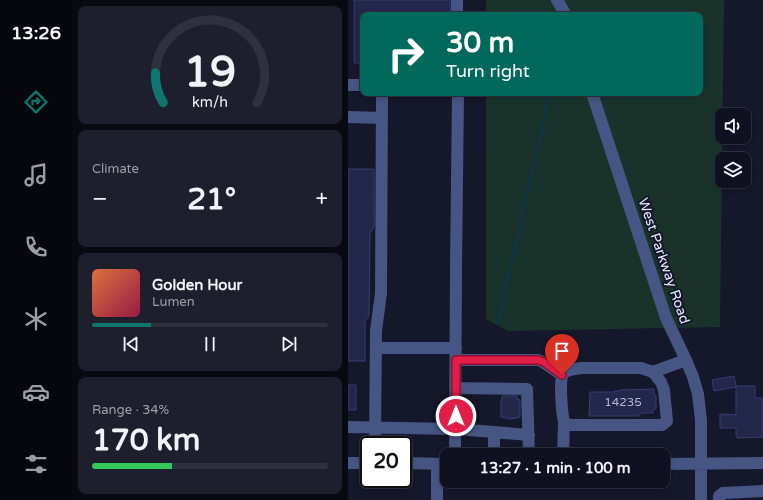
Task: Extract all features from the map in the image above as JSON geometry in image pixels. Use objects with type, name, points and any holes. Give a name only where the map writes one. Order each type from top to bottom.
[{"type":"street","points":[[457,0],[457,12]]},
{"type":"street","points":[[557,0],[564,12]]},
{"type":"street","points":[[348,84],[360,85]]},
{"type":"street","points":[[375,436],[376,330],[381,293],[382,96]]},
{"type":"street","points":[[455,448],[458,96]]},
{"type":"street","name":"West Parkway Road","points":[[593,96],[666,318],[686,360],[698,394],[702,420],[701,500]]},
{"type":"street","points":[[348,117],[382,118]]},
{"type":"street","points":[[376,348],[538,360],[544,362],[562,375]]},
{"type":"street","points":[[563,448],[564,422],[561,383],[562,375],[566,371],[581,368],[641,368],[654,372],[686,360]]},
{"type":"street","points":[[564,422],[570,425],[664,424],[666,421],[664,390],[661,382],[654,372]]},
{"type":"street","points":[[456,388],[528,389],[529,448]]},
{"type":"street","points":[[348,428],[375,427],[455,429],[529,435]]},
{"type":"street","points":[[494,432],[494,448]]},
{"type":"street","points":[[348,463],[360,463]]},
{"type":"street","points":[[670,464],[763,463]]},
{"type":"street","points":[[412,464],[440,464]]},
{"type":"street","points":[[437,500],[440,478]]},
{"type":"street","points":[[719,500],[719,496],[723,492],[763,491]]},
{"type":"green space","points":[[486,0],[724,0],[723,108],[715,108],[715,144],[722,144],[722,152],[715,152],[715,188],[722,188],[720,327],[508,331],[486,319],[486,96],[703,96],[703,12],[486,12]]},
{"type":"building","points":[[354,0],[450,0],[450,12],[360,12],[360,63],[354,63]]},
{"type":"building","points":[[348,169],[374,169],[374,227],[370,233],[369,315],[365,322],[365,361],[348,361]]},
{"type":"building","points":[[734,376],[736,386],[755,386],[755,398],[763,398],[763,437],[737,438],[736,428],[720,428],[720,414],[736,415],[736,387],[714,391],[712,380]]},
{"type":"building","points":[[348,385],[356,385],[356,410],[348,410]]},
{"type":"building","points":[[654,389],[654,395],[656,395],[656,409],[653,410],[653,413],[641,413],[639,416],[589,416],[590,392]]},
{"type":"building","points":[[502,396],[517,396],[517,399],[520,400],[520,417],[511,419],[501,417]]},
{"type":"waterway","points":[[498,322],[549,96]]},
{"type":"route","points":[[456,416],[456,360],[538,360],[544,362],[562,375]]}]
